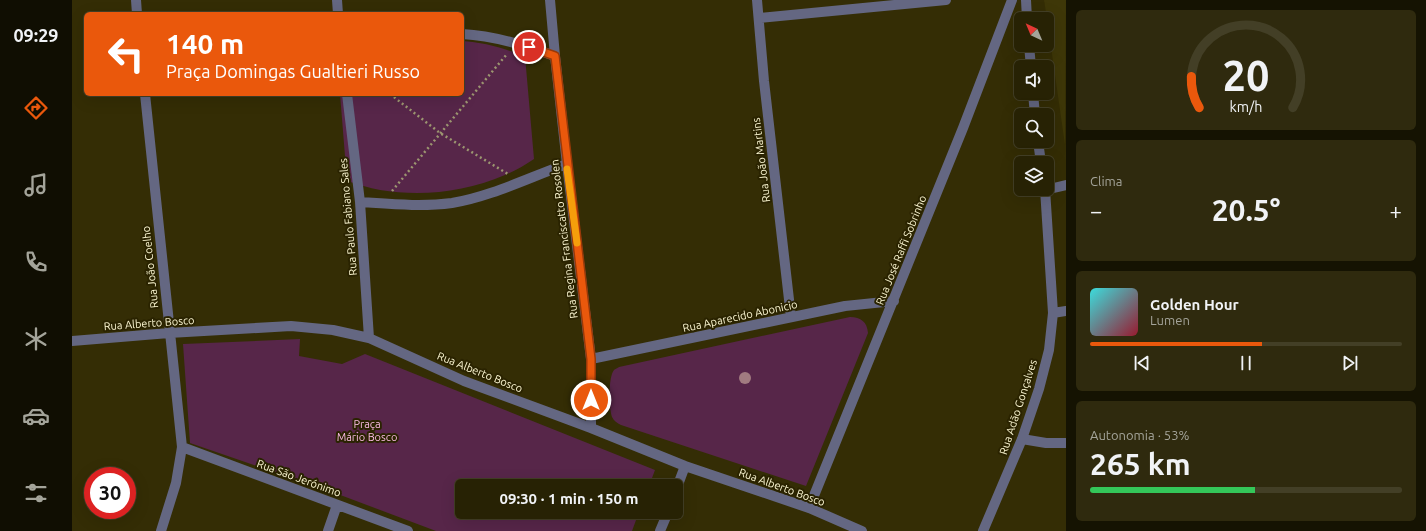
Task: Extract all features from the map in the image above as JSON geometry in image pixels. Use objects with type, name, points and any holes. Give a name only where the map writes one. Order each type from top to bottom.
[{"type":"street","points":[[136,0],[137,12]]},
{"type":"street","points":[[337,0],[338,12]]},
{"type":"street","name":"Rua Regina Franciscatto Rosolen","points":[[550,0],[567,164],[591,359],[591,428]]},
{"type":"street","name":"Rua João Martins","points":[[757,0],[764,81],[791,317]]},
{"type":"street","points":[[758,18],[946,0]]},
{"type":"street","name":"Rua José Raffi Sobrinho","points":[[809,508],[964,128],[1012,0]]},
{"type":"street","points":[[1026,0],[1027,12]]},
{"type":"street","points":[[464,34],[484,36],[517,43],[555,56]]},
{"type":"street","name":"Rua João Coelho","points":[[145,96],[182,447],[176,483],[161,531]]},
{"type":"street","name":"Rua Paulo Fabiano Sales","points":[[347,96],[360,202],[370,338]]},
{"type":"street","points":[[360,202],[416,206],[452,202],[487,194],[567,164]]},
{"type":"street","points":[[1054,187],[1066,185]]},
{"type":"street","name":"Rua Adão Gonçalves","points":[[983,531],[1022,439],[1039,389],[1049,350],[1052,313],[1045,196]]},
{"type":"street","name":"Rua Aparecido Abonicio","points":[[591,359],[845,306],[894,301]]},
{"type":"street","points":[[1052,313],[1066,310]]},
{"type":"street","name":"Rua Alberto Bosco","points":[[72,341],[169,333],[291,326],[333,330],[370,338],[464,381],[591,428],[685,466],[809,508],[862,531]]},
{"type":"street","points":[[1022,439],[1046,443],[1066,443]]},
{"type":"street","name":"Rua São Jerónimo","points":[[182,447],[408,531]]},
{"type":"street","points":[[680,479],[685,466]]},
{"type":"street","points":[[328,531],[337,505]]},
{"type":"street","points":[[660,531],[665,519]]},
{"type":"path","points":[[381,203],[517,43]]},
{"type":"path","points":[[393,96],[440,133],[520,181]]},
{"type":"shaded area","points":[[1044,0],[1066,0],[1065,145],[1052,52],[1054,52],[1054,12],[1046,12]]},
{"type":"green space","points":[[464,41],[486,44],[525,56],[534,159],[512,172],[490,181],[474,186],[443,192],[396,192],[376,189],[347,181],[340,96],[464,96]]},
{"type":"green space","points":[[850,317],[863,321],[868,333],[806,486],[621,425],[612,417],[610,386],[612,374],[614,370],[619,367]]},
{"type":"green space","name":"Praça Mário Bosco","points":[[300,339],[299,356],[342,364],[365,354],[655,470],[652,479],[455,479],[455,519],[636,519],[632,531],[436,531],[335,493],[190,443],[183,344]]},
{"type":"slow traffic","points":[[567,169],[577,243]]},
{"type":"route","points":[[529,47],[555,56],[591,359],[591,400]]}]
